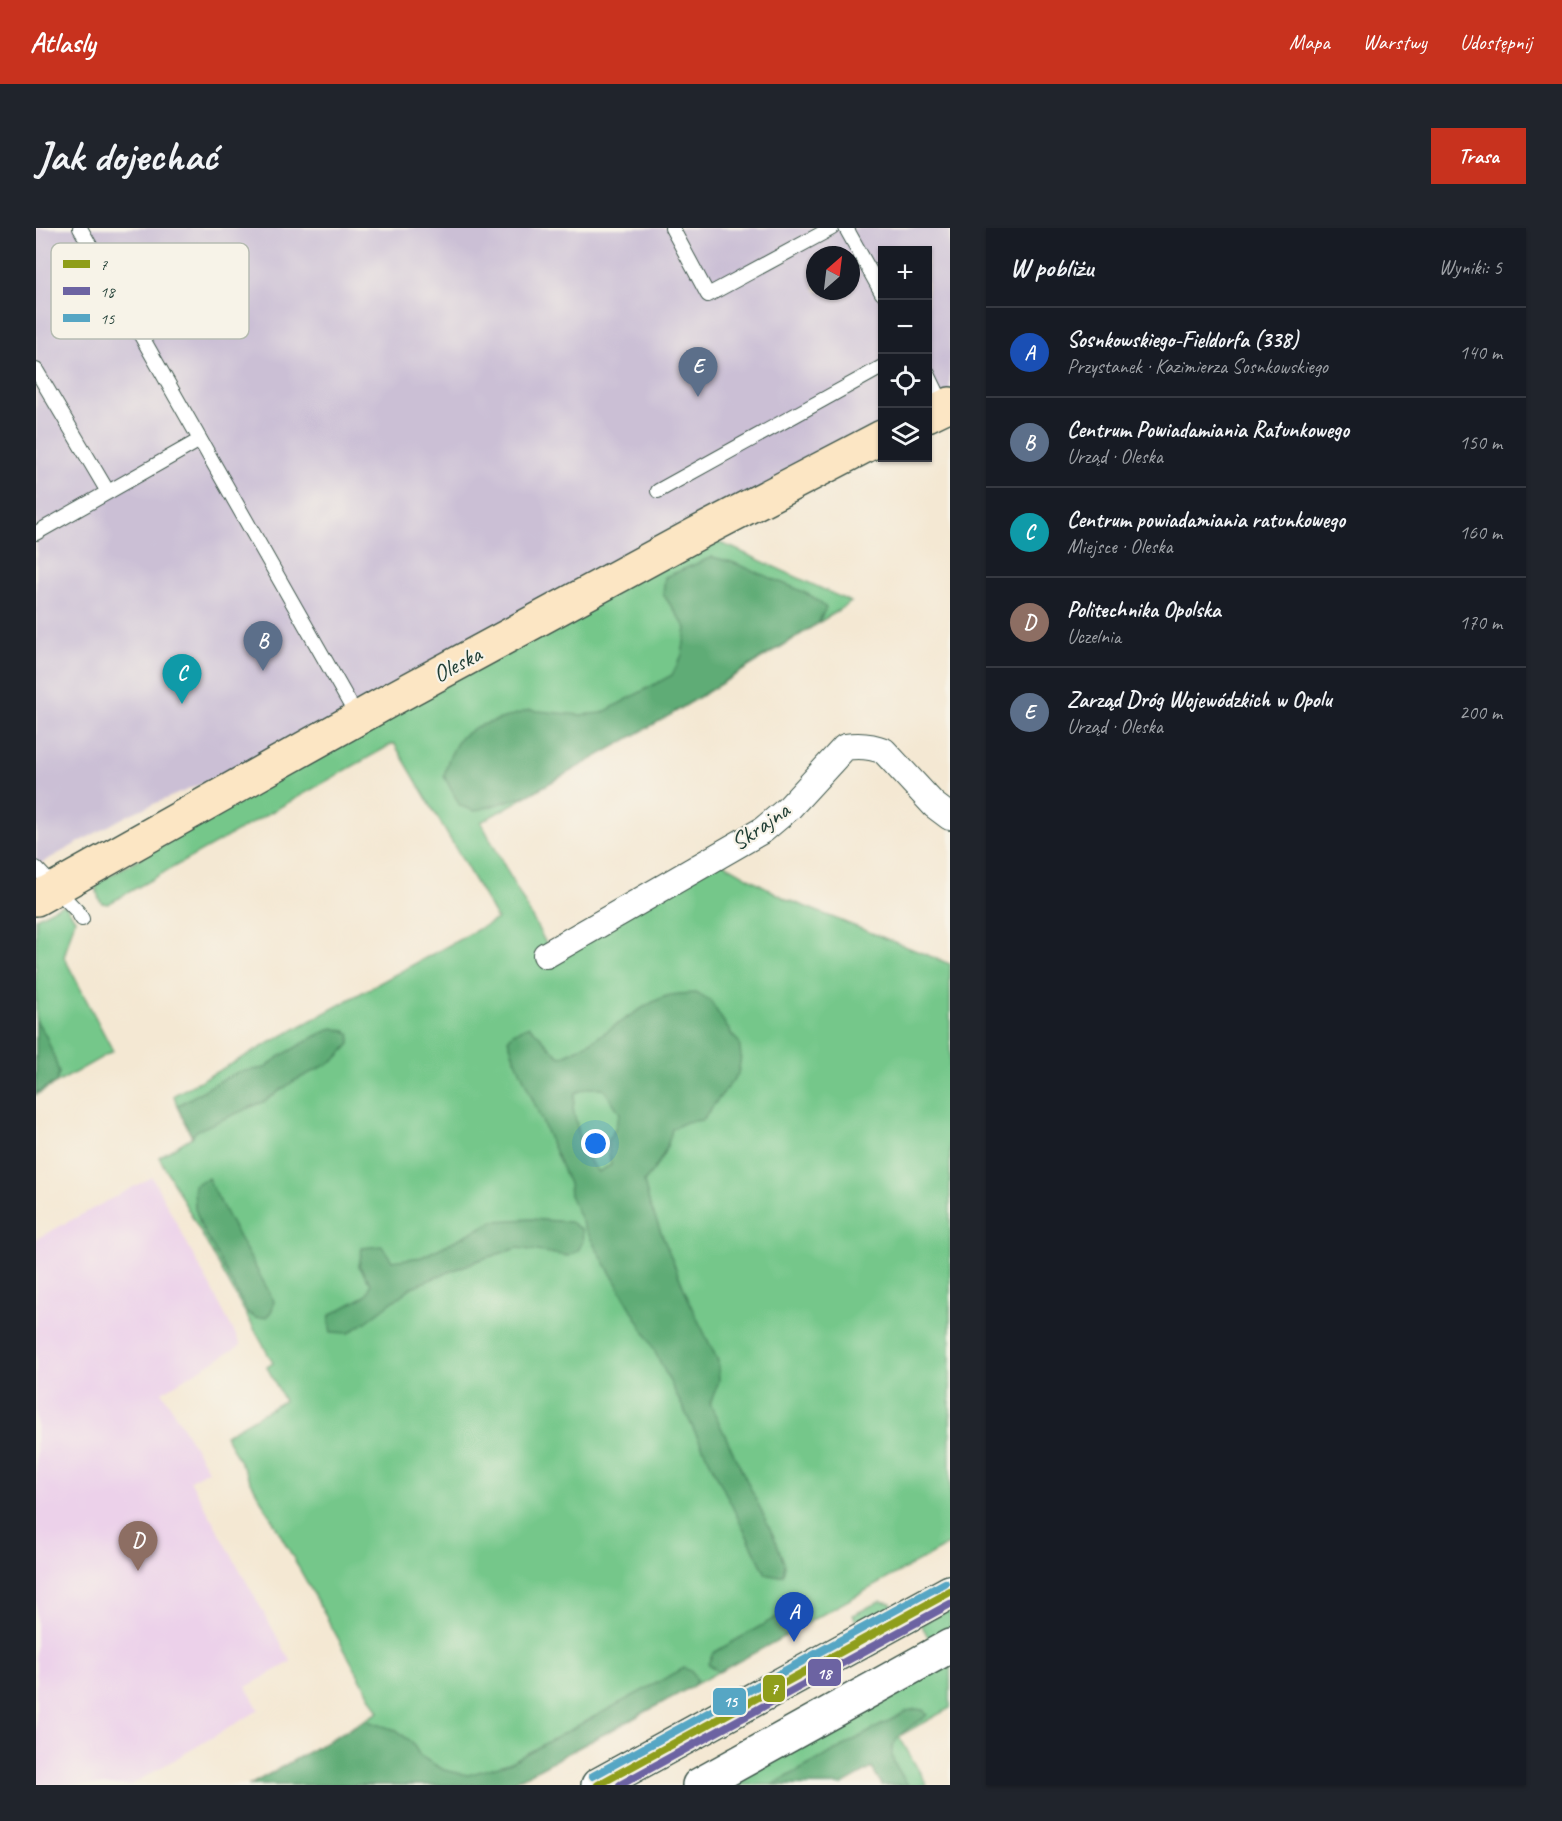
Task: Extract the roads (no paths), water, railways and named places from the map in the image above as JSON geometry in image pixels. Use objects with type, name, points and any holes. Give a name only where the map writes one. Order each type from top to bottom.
[{"type":"main road","name":"Oleska","points":[[43,885],[358,718],[696,534],[878,439]]},
{"type":"street","name":"Skrajna","points":[[546,955],[763,830],[789,808],[845,747],[876,748],[884,751],[934,805],[950,817]]},
{"type":"street","points":[[598,1785],[950,1592]]},
{"type":"street","points":[[699,1785],[950,1646]]},
{"type":"lane","points":[[80,228],[88,243]]},
{"type":"lane","points":[[672,228],[708,295],[832,228]]},
{"type":"lane","points":[[846,228],[878,286]]},
{"type":"lane","points":[[143,339],[358,718]]},
{"type":"lane","points":[[658,491],[878,369]]},
{"type":"lane","points":[[36,370],[108,492]]},
{"type":"lane","points":[[932,384],[943,412]]},
{"type":"lane","points":[[36,533],[200,440]]},
{"type":"lane","points":[[43,885],[82,919]]},
{"type":"place","name":"Zarząd Dróg Wojewódzkich w Opolu","points":[[698,397]]},
{"type":"place","name":"Centrum Powiadamiania Ratunkowego","points":[[263,671]]},
{"type":"place","name":"Centrum powiadamiania ratunkowego","points":[[182,704]]},
{"type":"place","name":"Politechnika Opolska","points":[[138,1571]]},
{"type":"place","name":"Sosnkowskiego-Fieldorfa (338)","points":[[794,1642]]}]
